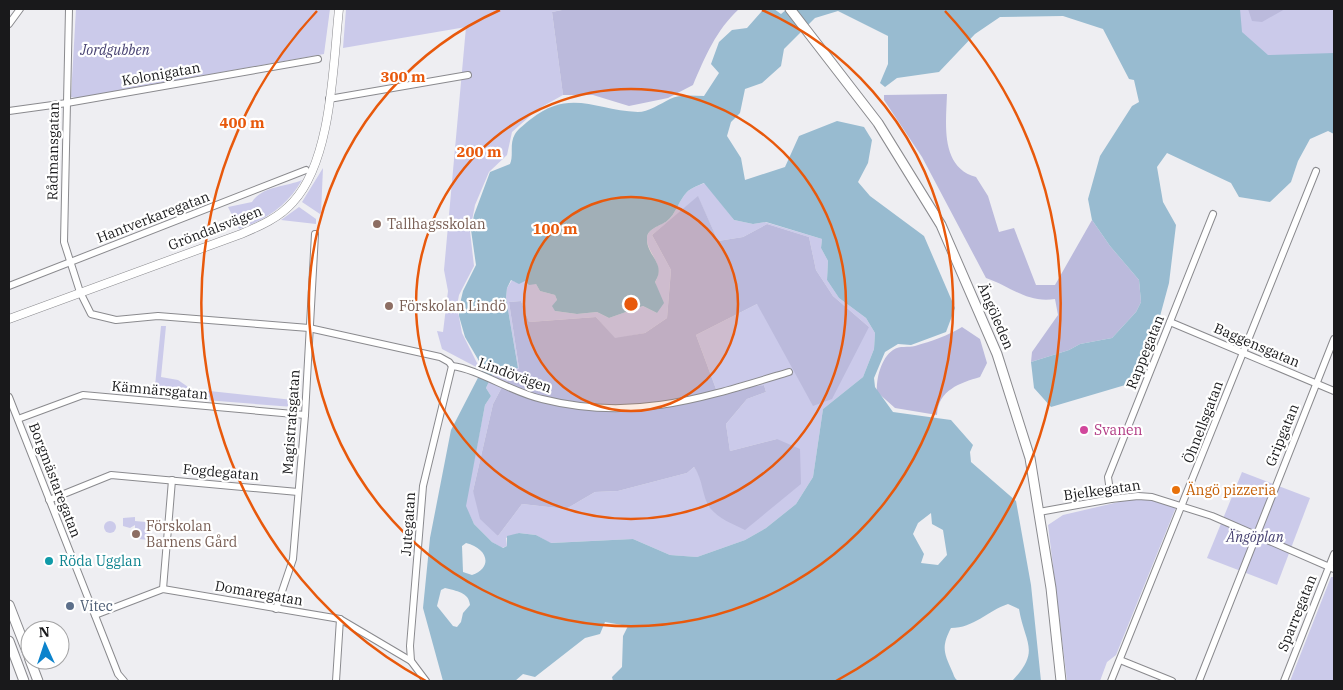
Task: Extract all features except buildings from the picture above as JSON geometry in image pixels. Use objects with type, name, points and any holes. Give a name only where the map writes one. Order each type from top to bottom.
[{"type":"main road","name":"Ängöleden","points":[[790,9],[878,123],[941,225],[998,354],[1030,458],[1051,588],[1061,681]]},
{"type":"main road","points":[[9,605],[20,634]]},
{"type":"main road","points":[[9,641],[24,681]]},
{"type":"street","points":[[10,9],[14,17]]},
{"type":"street","points":[[9,24],[20,9]]},
{"type":"street","name":"Rådmansgatan","points":[[69,9],[64,242],[80,292],[91,314],[108,319],[158,316],[265,324]]},
{"type":"street","name":"Gröndalsvägen","points":[[9,319],[241,234],[266,223],[281,213],[302,190],[317,161],[328,99],[339,9]]},
{"type":"street","name":"Kolonigatan","points":[[9,111],[67,103],[318,59]]},
{"type":"street","points":[[328,99],[468,75]]},
{"type":"street","name":"Hantverkaregatan","points":[[9,286],[306,170]]},
{"type":"street","name":"Öhnellsgatan","points":[[1111,681],[1183,506],[1316,171]]},
{"type":"street","name":"Rappegatan","points":[[1111,499],[1108,477],[1212,214]]},
{"type":"street","name":"Magistratsgatan","points":[[276,609],[291,569],[305,415],[315,234]]},
{"type":"street","name":"Baggensgatan","points":[[1170,322],[1334,391]]},
{"type":"street","name":"Lindövägen","points":[[265,324],[309,328],[434,355],[449,362],[452,366],[532,397],[562,404],[641,409],[702,398],[789,372]]},
{"type":"street","name":"Gripgatan","points":[[1199,681],[1334,338]]},
{"type":"street","name":"Jutegatan","points":[[411,661],[410,646],[423,486],[452,366]]},
{"type":"street","name":"Kämnärsgatan","points":[[18,419],[83,396],[305,415]]},
{"type":"street","name":"Borgmästaregatan","points":[[9,397],[118,674],[124,681]]},
{"type":"street","name":"Fogdegatan","points":[[49,500],[111,475],[298,492]]},
{"type":"street","name":"Fogdegatan","points":[[163,589],[172,480]]},
{"type":"street","name":"Bjelkegatan","points":[[1039,512],[1111,499],[1138,496],[1152,497],[1183,506],[1332,568]]},
{"type":"street","name":"Sparregatan","points":[[1284,681],[1332,568],[1334,554]]},
{"type":"street","points":[[95,615],[163,589]]},
{"type":"street","name":"Domaregatan","points":[[163,589],[340,619],[411,661]]},
{"type":"street","points":[[336,681],[340,619]]},
{"type":"street","points":[[1120,660],[1172,681]]},
{"type":"street","points":[[411,661],[426,681]]},
{"type":"green space","name":"Jordgubben","points":[[76,9],[330,9],[324,54],[77,98],[71,97]]},
{"type":"green space","points":[[346,9],[567,9],[552,12],[563,95],[538,109],[512,132],[507,155],[489,172],[475,205],[470,231],[474,266],[459,295],[457,306],[462,333],[480,369],[442,349],[437,331],[443,332],[448,291],[444,270],[466,27],[343,48]]},
{"type":"green space","points":[[1179,9],[1334,9],[1334,64],[1288,66]]},
{"type":"green space","points":[[323,168],[321,213],[320,214],[302,202]]},
{"type":"green space","points":[[302,180],[283,204],[267,216],[239,229],[228,207],[252,202],[256,197],[268,190]]},
{"type":"green space","points":[[705,183],[734,220],[753,224],[765,222],[822,239],[821,248],[828,261],[827,280],[839,298],[866,318],[875,333],[874,349],[863,377],[823,409],[813,477],[796,504],[766,528],[745,540],[697,557],[670,555],[633,539],[550,543],[536,535],[519,533],[506,538],[507,546],[502,548],[492,542],[474,524],[465,506],[485,405],[491,396],[486,388],[493,373],[508,375],[509,368],[518,368],[506,298],[507,288],[512,280],[536,284],[540,291],[555,295],[557,300],[555,311],[577,314],[597,312],[609,318],[643,306],[657,313],[659,296],[655,282],[658,270],[649,249],[647,238],[649,232],[670,218],[687,192]],"holes":[[[698,197],[718,241],[743,237],[767,224],[809,237],[816,270],[833,296],[869,327],[757,304],[696,335],[716,389],[764,385],[766,392],[747,399],[726,424],[730,451],[777,439],[709,507],[699,474],[694,467],[687,473],[618,491],[595,492],[566,509],[522,504],[498,536],[473,491],[493,404],[502,387],[519,368],[509,302],[521,301],[529,322],[596,317],[615,339],[645,333],[667,318],[671,270],[652,235]]]},
{"type":"green space","points":[[299,207],[316,219],[316,224],[281,220]]},
{"type":"green space","points":[[161,326],[166,326],[161,377],[178,380],[191,389],[293,400],[293,407],[167,397],[157,393],[155,386]]},
{"type":"green space","name":"Ängöplan","points":[[1242,472],[1310,498],[1277,585],[1207,558]]},
{"type":"green space","points":[[1140,497],[1176,507],[1116,655],[1107,662],[1100,681],[1067,681],[1048,525],[1063,515]]},
{"type":"green space","points":[[135,517],[135,521],[146,522],[145,530],[150,531],[150,540],[138,539],[139,531],[135,530],[135,525],[130,528],[123,526],[123,518]]},
{"type":"green space","points":[[108,521],[112,521],[116,527],[112,533],[108,533],[104,529],[104,525]]},
{"type":"green space","points":[[1331,577],[1334,577],[1334,681],[1290,681]]},
{"type":"shaded area","points":[[567,9],[739,9],[718,35],[693,85],[668,98],[629,106],[593,95],[563,95],[552,12]]},
{"type":"shaded area","points":[[774,9],[781,14],[787,9],[1240,9],[1242,32],[1268,55],[1334,53],[1334,134],[1328,131],[1310,139],[1298,161],[1291,182],[1270,202],[1239,197],[1231,183],[1167,153],[1157,167],[1163,202],[1176,225],[1169,283],[1156,331],[1132,383],[1051,407],[1034,388],[1031,362],[1069,350],[1080,344],[1112,338],[1136,312],[1141,302],[1139,280],[1110,246],[1092,220],[1088,199],[1100,156],[1132,106],[1139,102],[1134,80],[1129,79],[1103,29],[1063,16],[1000,17],[975,34],[939,72],[897,78],[885,87],[880,83],[888,64],[888,36],[838,11],[815,18],[784,49],[781,66],[762,83],[745,89],[740,113],[731,122],[727,136],[741,158],[745,180],[785,167],[799,136],[837,121],[864,127],[872,140],[868,163],[858,182],[870,196],[924,236],[955,308],[946,332],[911,345],[898,344],[885,352],[874,378],[875,387],[893,412],[951,420],[973,445],[970,452],[971,462],[1016,501],[1031,585],[1041,681],[1012,681],[1026,662],[1029,647],[1019,609],[1008,604],[967,625],[951,628],[946,640],[945,650],[949,665],[958,681],[613,681],[612,677],[622,667],[623,636],[628,626],[605,622],[600,634],[585,638],[535,677],[523,674],[515,681],[443,681],[423,608],[430,538],[451,430],[483,368],[465,337],[459,316],[459,308],[463,291],[476,265],[471,230],[474,215],[490,172],[510,164],[513,138],[520,128],[545,110],[559,105],[571,103],[584,104],[623,111],[642,112],[678,96],[704,96],[719,73],[711,64],[719,42],[732,30],[747,28],[762,11]],"holes":[[[704,183],[734,220],[753,224],[766,222],[822,239],[821,248],[828,261],[827,280],[839,298],[866,318],[875,333],[874,349],[863,377],[823,409],[813,477],[796,504],[766,528],[745,540],[697,557],[670,555],[633,539],[551,543],[536,535],[519,533],[507,536],[507,546],[503,548],[492,542],[474,524],[466,506],[485,405],[491,396],[486,388],[493,373],[508,375],[509,369],[518,368],[506,298],[507,288],[511,280],[519,284],[525,281],[529,285],[536,284],[540,291],[555,295],[557,300],[552,306],[555,311],[577,314],[597,312],[609,318],[643,306],[657,313],[664,303],[655,282],[659,270],[647,238],[651,230],[670,218],[687,192]],[[931,513],[932,524],[943,530],[947,555],[938,565],[921,563],[924,554],[913,534],[918,523]],[[466,543],[473,545],[483,553],[485,563],[479,572],[472,575],[463,572],[462,546]],[[445,588],[457,591],[465,595],[469,601],[470,605],[463,613],[461,622],[457,627],[453,626],[437,606],[441,590]]]},
{"type":"shaded area","points":[[1248,9],[1285,9],[1262,22],[1252,21]]},
{"type":"shaded area","points":[[947,94],[946,131],[951,154],[956,164],[964,172],[976,177],[988,196],[999,232],[1014,228],[1036,285],[1055,285],[1092,220],[1110,246],[1139,280],[1141,302],[1136,312],[1112,338],[1080,344],[1069,350],[1031,362],[1032,352],[1058,315],[1055,299],[1036,299],[986,278],[922,157],[884,100],[884,95]]},
{"type":"shaded area","points":[[698,196],[718,241],[743,237],[767,224],[809,237],[816,270],[833,296],[869,327],[832,399],[813,406],[757,304],[696,335],[716,389],[764,385],[766,392],[747,399],[726,424],[730,451],[777,439],[800,449],[801,484],[745,530],[722,518],[710,508],[694,467],[687,473],[618,491],[595,492],[566,509],[522,504],[498,536],[480,519],[473,491],[493,404],[502,387],[519,368],[509,302],[521,301],[529,322],[596,317],[615,338],[645,333],[667,318],[671,270],[652,235]]},
{"type":"shaded area","points":[[962,327],[980,339],[987,363],[980,377],[958,385],[941,399],[937,415],[895,408],[877,392],[877,381],[882,363],[893,350],[912,347],[945,336]]},
{"type":"place","name":"Tallhagsskolan","points":[[377,224]]},
{"type":"place","name":"Förskolan Lindö","points":[[389,306]]},
{"type":"place","name":"Svanen","points":[[1084,430]]},
{"type":"place","name":"Ängö pizzeria","points":[[1176,490]]},
{"type":"place","name":"Förskolan Barnens Gård","points":[[136,534]]},
{"type":"place","name":"Röda Ugglan","points":[[49,561]]},
{"type":"place","name":"Vitec","points":[[70,606]]}]
